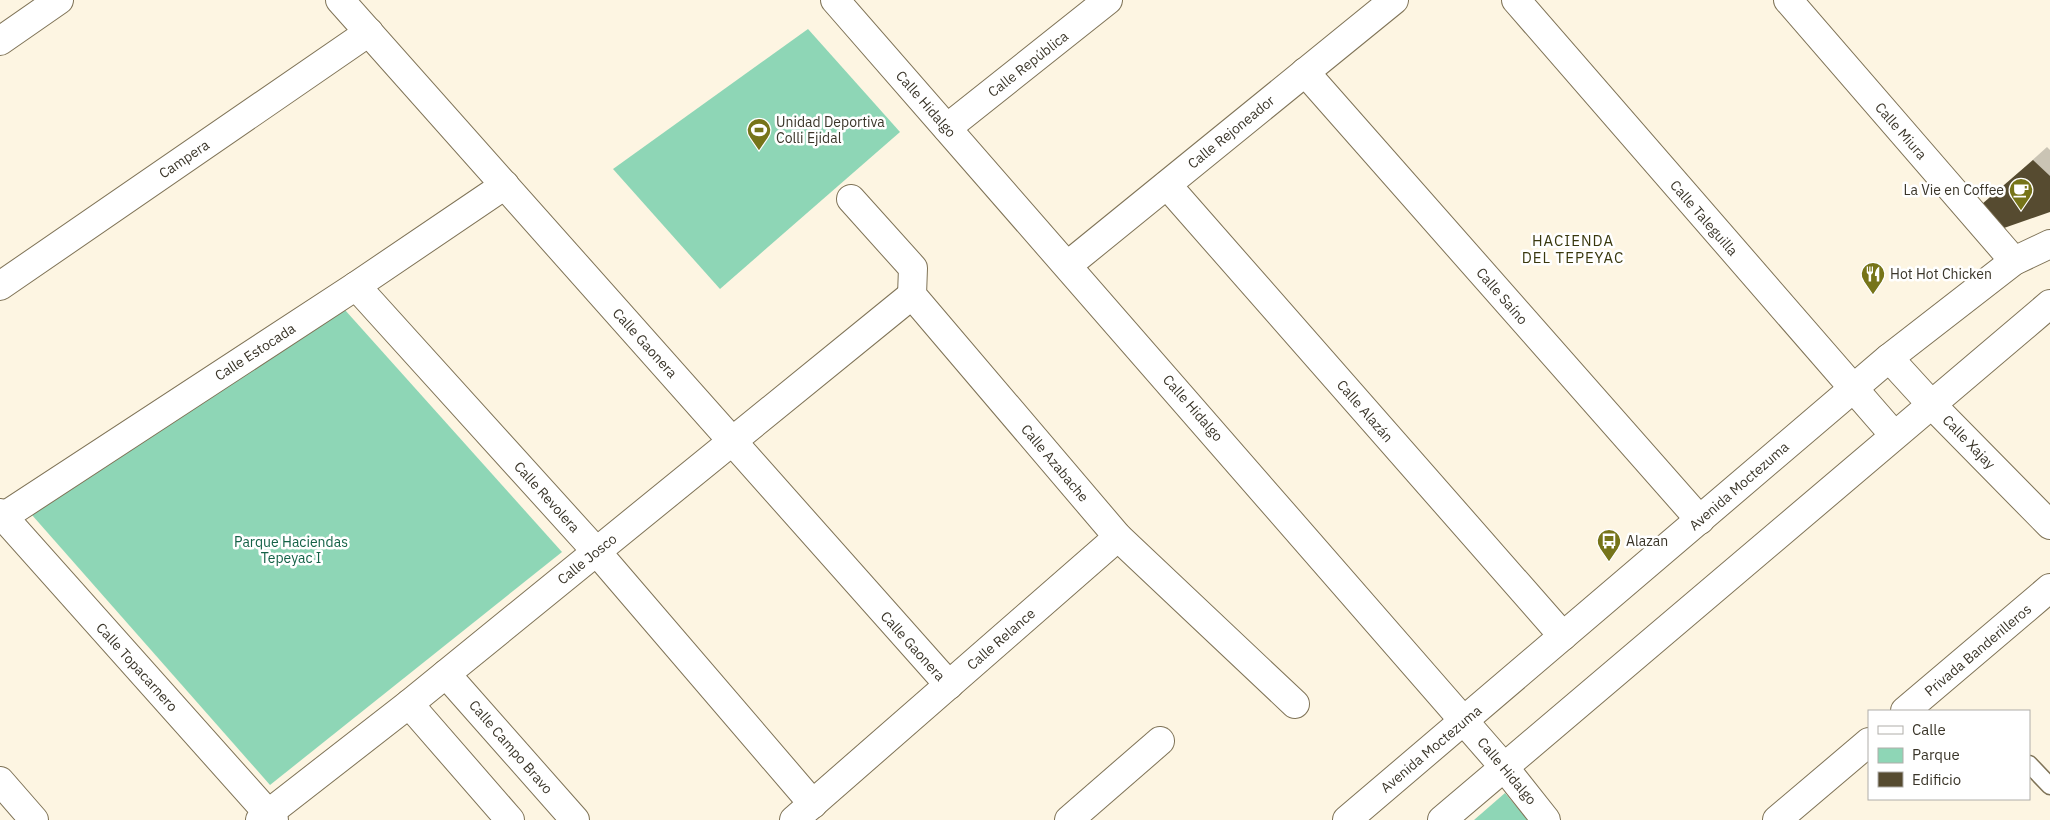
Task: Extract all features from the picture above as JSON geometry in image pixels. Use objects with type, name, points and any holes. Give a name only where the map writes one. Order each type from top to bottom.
[{"type":"street","points":[[0,41],[59,0]]},
{"type":"street","name":"Calle Gaonera","points":[[340,0],[949,686]]},
{"type":"street","name":"Calle Hidalgo","points":[[835,0],[1504,767],[1546,820]]},
{"type":"street","name":"Calle República","points":[[947,128],[1108,0]]},
{"type":"street","name":"Calle Rejoneador","points":[[1068,265],[1394,0]]},
{"type":"street","name":"Calle Taleguilla","points":[[1516,0],[1852,389],[1894,435]]},
{"type":"street","name":"Calle Miura","points":[[1788,0],[2014,261]]},
{"type":"street","name":"Campera","points":[[0,286],[369,32]]},
{"type":"street","name":"Calle Saíno","points":[[1305,72],[1700,520]]},
{"type":"street","name":"Calle Estocada","points":[[2,515],[356,286],[504,185]]},
{"type":"street","name":"Calle Alazán","points":[[1167,185],[1562,636]]},
{"type":"street","points":[[851,200],[913,268],[912,295]]},
{"type":"street","name":"Avenida Moctezuma","points":[[1347,820],[1889,358],[2014,261],[2050,244]]},
{"type":"street","name":"Calle Revolera","points":[[356,286],[596,551],[803,812]]},
{"type":"street","name":"Calle Josco","points":[[267,818],[912,295]]},
{"type":"street","name":"Calle Azabache","points":[[912,295],[1118,538],[1295,704]]},
{"type":"street","points":[[1442,820],[2050,304]]},
{"type":"street","name":"Calle Xajay","points":[[1889,358],[1931,404],[2050,525]]},
{"type":"street","name":"Calle Topacarnero","points":[[2,515],[267,818]]},
{"type":"street","name":"Calle Relance","points":[[803,812],[1118,538]]},
{"type":"street","name":"Privada Banderilleros","points":[[1906,710],[2050,588]]},
{"type":"street","name":"Calle Campo Bravo","points":[[446,674],[575,820]]},
{"type":"street","points":[[409,704],[510,820]]},
{"type":"street","points":[[1068,820],[1160,741]]},
{"type":"street","points":[[1777,820],[1868,743]]},
{"type":"street","points":[[0,781],[34,820]]},
{"type":"lane","points":[[2030,765],[2050,786]]},
{"type":"green space","name":"Unidad Deportiva Colli Ejidal","points":[[808,29],[900,132],[720,289],[613,169]]},
{"type":"green space","name":"Parque Haciendas Tepeyac I","points":[[345,310],[562,552],[270,785],[32,515]]},
{"type":"green space","points":[[1505,793],[1528,820],[1474,820]]},
{"type":"building","points":[[2033,160],[2050,176],[2050,212],[2004,228],[1982,204]]},
{"type":"place","name":"Unidad Deportiva Colli Ejidal","points":[[759,151]]},
{"type":"place","name":"La Vie en Coffee","points":[[2021,211]]},
{"type":"place","name":"Hot Hot Chicken","points":[[1873,295]]},
{"type":"place","name":"Alazan","points":[[1609,562]]},
{"type":"district","name":"HACIENDA DEL TEPEYAC","points":[[1573,248]]}]
